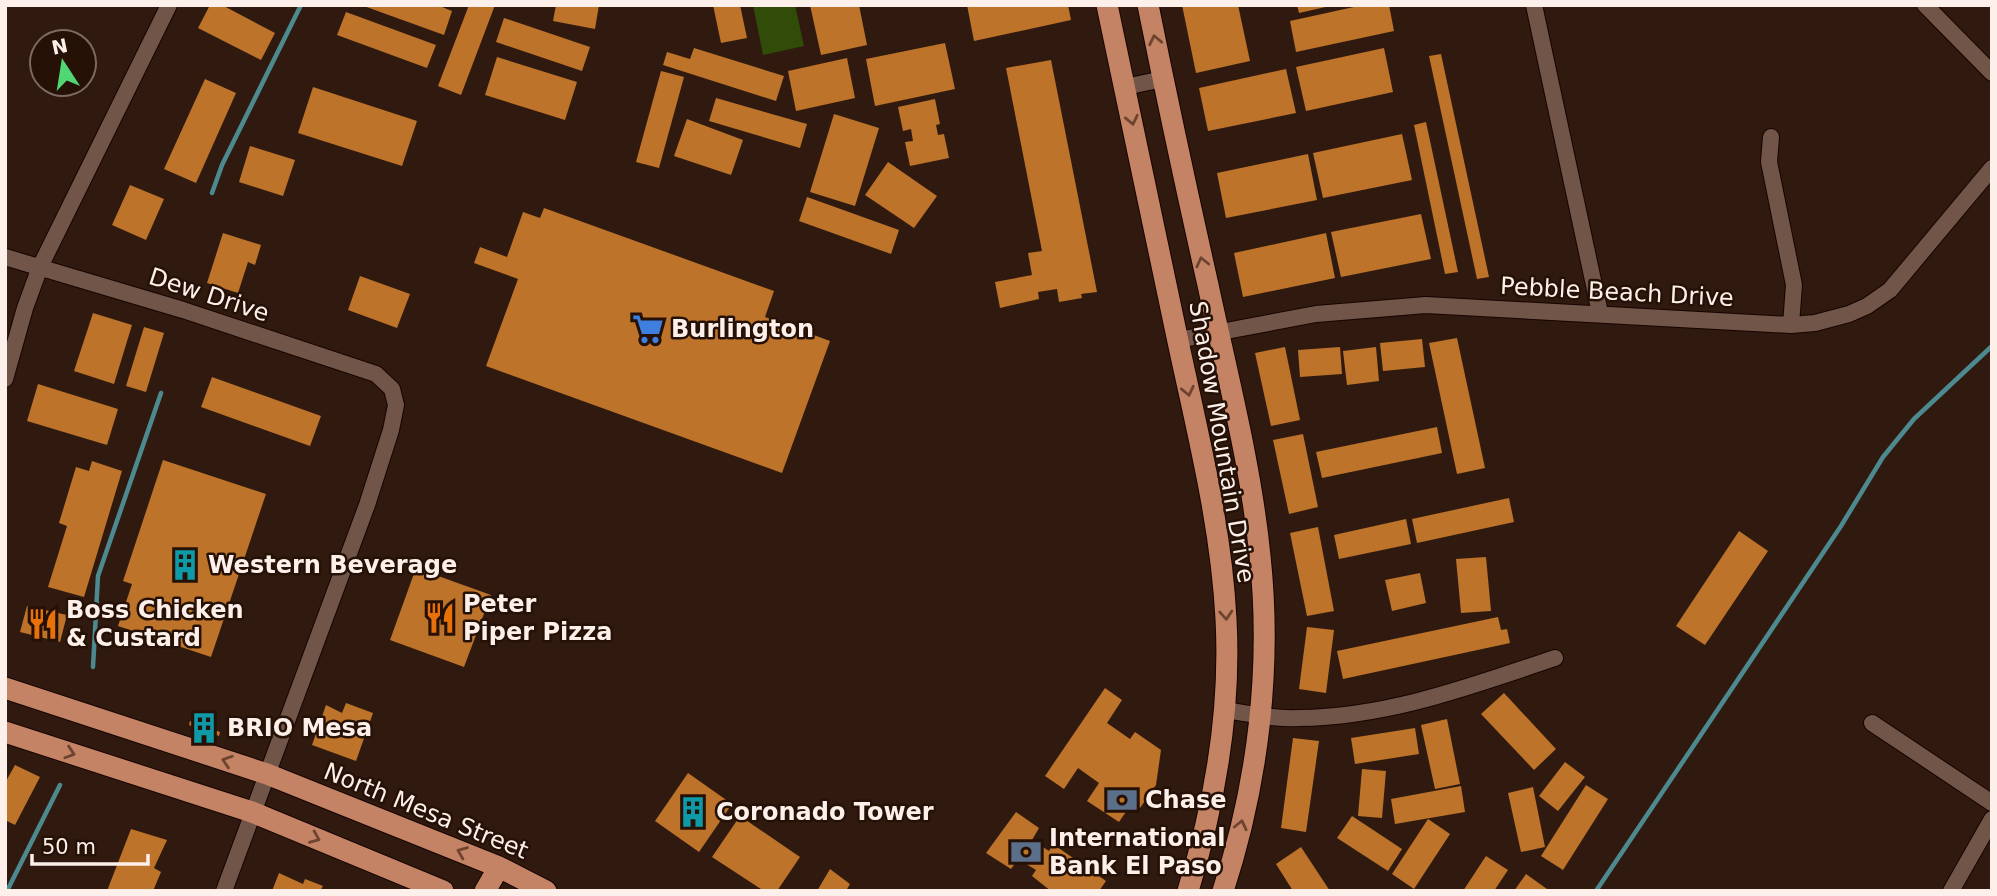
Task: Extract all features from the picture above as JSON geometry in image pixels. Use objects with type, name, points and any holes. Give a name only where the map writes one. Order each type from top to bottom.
[{"type":"main road","name":"Shadow Mountain Drive","points":[[1107,5],[1178,340],[1221,563],[1227,643],[1220,757],[1207,822],[1188,891]]},
{"type":"main road","name":"Shadow Mountain Drive","points":[[1148,5],[1255,514],[1260,556],[1264,634],[1260,716],[1247,803],[1223,891]]},
{"type":"main road","name":"North Mesa Street","points":[[5,688],[267,774],[499,867],[546,891]]},
{"type":"main road","points":[[5,732],[252,812],[443,891]]},
{"type":"main road","points":[[485,891],[499,867]]},
{"type":"street","points":[[5,379],[40,267],[169,5]]},
{"type":"street","points":[[1534,5],[1600,313]]},
{"type":"street","points":[[1925,5],[1992,73]]},
{"type":"street","points":[[1125,87],[1163,79]]},
{"type":"street","points":[[1771,137],[1769,162],[1794,285],[1791,325]]},
{"type":"street","name":"Pebble Beach Drive","points":[[1178,340],[1316,314],[1414,306],[1464,306],[1791,325],[1815,323],[1849,314],[1867,306],[1890,290],[1992,169]]},
{"type":"street","name":"Dew Drive","points":[[5,257],[183,310],[376,374],[392,389],[396,405],[391,430],[367,505],[267,774]]},
{"type":"street","points":[[1224,710],[1298,719],[1364,714],[1433,698],[1555,658]]},
{"type":"street","points":[[1872,723],[1992,803]]},
{"type":"street","points":[[224,891],[267,774]]},
{"type":"street","points":[[1951,891],[1992,819]]},
{"type":"green space","points":[[753,5],[795,5],[804,46],[763,55]]},
{"type":"building","points":[[210,5],[222,5],[275,33],[261,60],[198,28]]},
{"type":"building","points":[[361,5],[437,5],[452,11],[444,35]]},
{"type":"building","points":[[469,5],[495,5],[461,95],[438,86]]},
{"type":"building","points":[[556,5],[599,5],[595,29],[553,21]]},
{"type":"building","points":[[713,5],[740,5],[747,38],[721,43]]},
{"type":"building","points":[[810,5],[859,5],[867,45],[821,55]]},
{"type":"building","points":[[967,5],[1068,5],[1071,20],[974,41]]},
{"type":"building","points":[[1182,5],[1238,5],[1250,61],[1196,73]]},
{"type":"building","points":[[1297,5],[1330,5],[1330,6],[1299,13]]},
{"type":"building","points":[[1363,5],[1389,5],[1394,31],[1296,52],[1290,21]]},
{"type":"building","points":[[346,12],[436,45],[427,68],[337,35]]},
{"type":"building","points":[[504,18],[590,47],[582,71],[496,42]]},
{"type":"building","points":[[945,43],[955,89],[875,106],[866,59]]},
{"type":"building","points":[[694,48],[784,76],[776,101],[663,65],[667,52],[690,59]]},
{"type":"building","points":[[1384,48],[1393,92],[1306,111],[1296,67]]},
{"type":"building","points":[[1441,54],[1489,277],[1477,279],[1429,56]]},
{"type":"building","points":[[497,57],[577,82],[565,120],[485,95]]},
{"type":"building","points":[[847,58],[855,98],[796,111],[788,71]]},
{"type":"building","points":[[1051,60],[1097,292],[1081,294],[1082,298],[1059,302],[1057,289],[1038,292],[1039,299],[1000,308],[995,282],[1032,275],[1028,253],[1042,251],[1006,68]]},
{"type":"building","points":[[1286,69],[1296,113],[1208,131],[1199,88]]},
{"type":"building","points":[[661,71],[684,77],[659,168],[636,162]]},
{"type":"building","points":[[205,79],[236,93],[196,183],[164,169]]},
{"type":"building","points":[[313,87],[417,121],[402,166],[298,133]]},
{"type":"building","points":[[716,98],[807,124],[800,148],[709,121]]},
{"type":"building","points":[[935,99],[940,124],[936,125],[938,135],[944,134],[949,158],[910,166],[905,142],[913,141],[911,129],[903,131],[898,107]]},
{"type":"building","points":[[834,114],[879,128],[855,206],[810,192]]},
{"type":"building","points":[[687,119],[743,140],[731,175],[674,156]]},
{"type":"building","points":[[1426,122],[1458,272],[1445,274],[1414,125]]},
{"type":"building","points":[[1402,134],[1412,180],[1323,198],[1313,153]]},
{"type":"building","points":[[250,146],[295,160],[283,196],[239,182]]},
{"type":"building","points":[[1308,154],[1317,200],[1226,218],[1217,173]]},
{"type":"building","points":[[888,162],[937,196],[914,228],[865,195]]},
{"type":"building","points":[[130,185],[164,199],[146,240],[112,225]]},
{"type":"building","points":[[807,197],[899,230],[891,254],[799,221]]},
{"type":"building","name":"Burlington","points":[[544,208],[774,291],[765,317],[830,341],[782,473],[486,366],[518,279],[474,263],[480,247],[507,257],[523,212],[540,218]]},
{"type":"building","points":[[1421,214],[1431,259],[1341,277],[1331,232]]},
{"type":"building","points":[[223,233],[261,245],[255,265],[248,262],[238,293],[207,283]]},
{"type":"building","points":[[1326,233],[1335,278],[1243,297],[1234,253]]},
{"type":"building","points":[[360,276],[410,294],[397,328],[348,310]]},
{"type":"building","points":[[93,313],[132,325],[114,384],[74,371]]},
{"type":"building","points":[[144,327],[164,333],[146,392],[126,386]]},
{"type":"building","points":[[1457,338],[1485,468],[1457,474],[1429,343]]},
{"type":"building","points":[[1422,339],[1425,367],[1383,371],[1380,343]]},
{"type":"building","points":[[1285,347],[1300,420],[1271,426],[1255,353]]},
{"type":"building","points":[[1340,347],[1342,374],[1300,377],[1298,350]]},
{"type":"building","points":[[1376,347],[1379,381],[1347,385],[1343,351]]},
{"type":"building","points":[[212,377],[321,416],[310,446],[201,407]]},
{"type":"building","points":[[38,384],[118,409],[107,445],[27,421]]},
{"type":"building","points":[[1437,427],[1442,453],[1322,478],[1316,452]]},
{"type":"building","points":[[1303,434],[1318,507],[1289,514],[1273,440]]},
{"type":"building","name":"Western Beverage","points":[[163,460],[266,494],[211,657],[118,626],[132,584],[123,581]]},
{"type":"building","points":[[92,461],[122,471],[84,597],[48,587],[67,526],[59,523],[76,467],[89,471]]},
{"type":"building","points":[[1509,498],[1514,522],[1417,543],[1412,519]]},
{"type":"building","points":[[1406,519],[1411,544],[1339,559],[1334,535]]},
{"type":"building","points":[[1318,527],[1334,611],[1307,616],[1290,533]]},
{"type":"building","points":[[1739,531],[1768,551],[1705,645],[1676,626]]},
{"type":"building","points":[[1486,557],[1491,611],[1461,613],[1456,559]]},
{"type":"building","name":"Peter Piper Pizza","points":[[416,568],[491,595],[464,667],[390,640]]},
{"type":"building","points":[[1420,573],[1426,603],[1392,611],[1385,580]]},
{"type":"building","name":"Boss Chicken & Custard","points":[[27,606],[67,615],[60,642],[20,632]]},
{"type":"building","points":[[1498,617],[1501,630],[1507,629],[1510,643],[1343,679],[1337,651]]},
{"type":"building","points":[[1307,627],[1334,630],[1326,693],[1299,689]]},
{"type":"building","points":[[1105,688],[1122,700],[1107,723],[1130,739],[1135,732],[1161,750],[1156,785],[1140,808],[1132,803],[1119,822],[1087,801],[1099,783],[1078,768],[1064,789],[1045,776]]},
{"type":"building","points":[[1504,693],[1556,749],[1534,770],[1481,714]]},
{"type":"building","points":[[346,703],[373,713],[356,761],[312,745],[326,705],[342,713]]},
{"type":"building","points":[[1447,719],[1460,784],[1435,789],[1421,725]]},
{"type":"building","name":"BRIO Mesa","points":[[190,721],[220,732],[219,736],[189,725]]},
{"type":"building","points":[[1415,728],[1419,754],[1355,764],[1351,738]]},
{"type":"building","points":[[1293,738],[1319,741],[1306,832],[1281,828]]},
{"type":"building","points":[[1565,762],[1585,777],[1558,811],[1539,796]]},
{"type":"building","points":[[15,765],[40,777],[15,825],[5,820],[5,783]]},
{"type":"building","points":[[1362,769],[1386,771],[1382,818],[1358,816]]},
{"type":"building","name":"Coronado Tower","points":[[688,773],[732,804],[699,852],[655,821]]},
{"type":"building","points":[[1586,785],[1608,799],[1563,870],[1541,856]]},
{"type":"building","points":[[1461,786],[1465,812],[1395,824],[1391,799]]},
{"type":"building","points":[[1533,787],[1545,847],[1521,852],[1508,793]]},
{"type":"building","name":"International Bank El Paso","points":[[1016,812],[1039,828],[1032,840],[1049,851],[1053,844],[1106,881],[1099,891],[1051,891],[1032,876],[1036,870],[1018,859],[1011,869],[986,853]]},
{"type":"building","points":[[740,816],[800,857],[777,891],[764,891],[712,857]]},
{"type":"building","points":[[1352,816],[1402,849],[1388,871],[1337,838]]},
{"type":"building","points":[[1428,819],[1450,834],[1414,889],[1392,874]]},
{"type":"building","points":[[131,829],[167,840],[154,868],[161,872],[153,891],[107,891]]},
{"type":"building","points":[[1301,847],[1330,891],[1293,891],[1276,864]]},
{"type":"building","points":[[1486,856],[1508,870],[1494,891],[1463,891]]},
{"type":"building","points":[[830,869],[850,884],[846,891],[817,891]]},
{"type":"building","points":[[279,873],[303,884],[305,879],[323,886],[320,891],[272,891]]},
{"type":"building","points":[[1526,874],[1547,889],[1546,891],[1514,891]]},
{"type":"waterway","points":[[212,193],[222,165],[301,5]]},
{"type":"waterway","points":[[1596,891],[1841,526],[1883,457],[1914,419],[1992,346]]},
{"type":"waterway","points":[[93,667],[98,576],[161,393]]},
{"type":"waterway","points":[[7,891],[60,785]]},
{"type":"place","name":"Burlington","points":[[648,329]]},
{"type":"place","name":"Western Beverage","points":[[185,565]]},
{"type":"place","name":"Peter Piper Pizza","points":[[440,618]]},
{"type":"place","name":"Boss Chicken & Custard","points":[[43,624]]},
{"type":"place","name":"BRIO Mesa","points":[[204,728]]},
{"type":"place","name":"Chase","points":[[1122,800]]},
{"type":"place","name":"Coronado Tower","points":[[693,812]]},
{"type":"place","name":"International Bank El Paso","points":[[1026,852]]}]
